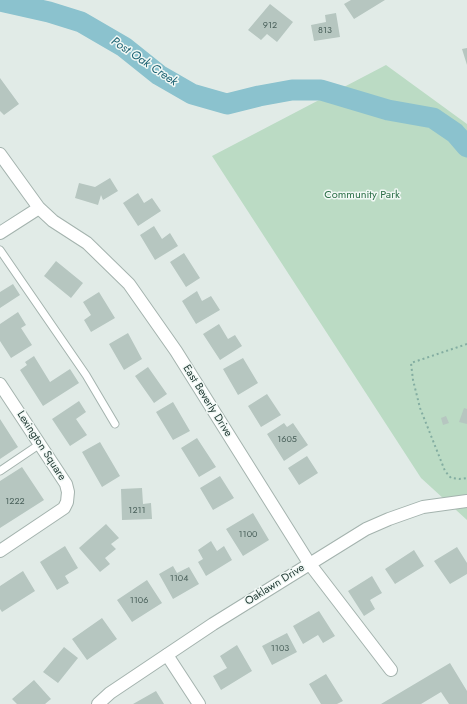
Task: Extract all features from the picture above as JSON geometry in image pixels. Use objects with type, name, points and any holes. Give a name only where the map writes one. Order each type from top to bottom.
[{"type":"street","name":"East Beverly Drive","points":[[0,154],[39,208],[53,221],[87,243],[129,284],[176,351],[309,563],[391,670]]},
{"type":"street","points":[[0,233],[39,208]]},
{"type":"street","name":"Lexington Square","points":[[0,384],[66,484],[67,502],[64,508],[0,551]]},
{"type":"street","name":"Oaklawn Drive","points":[[98,704],[110,693],[167,655],[309,563],[366,529],[424,507],[467,501]]},
{"type":"street","points":[[167,655],[199,704]]},
{"type":"lane","points":[[0,250],[86,375],[115,424]]},
{"type":"lane","points":[[0,471],[40,444]]},
{"type":"path","points":[[467,344],[411,363],[413,380],[420,408],[445,471],[451,478],[460,480],[467,478]]},
{"type":"green space","name":"Community Park","points":[[386,65],[467,124],[467,520],[421,478],[212,156]]},
{"type":"building","points":[[351,0],[385,0],[354,19],[344,4]]},
{"type":"building","points":[[270,4],[293,22],[277,42],[267,34],[261,40],[248,30]]},
{"type":"building","points":[[336,13],[340,37],[314,41],[311,25],[326,22],[325,15]]},
{"type":"building","points":[[467,48],[467,65],[462,49]]},
{"type":"building","points":[[0,78],[19,104],[4,115],[0,111]]},
{"type":"building","points":[[110,178],[118,191],[103,200],[101,195],[98,205],[75,198],[79,183],[95,187]]},
{"type":"building","points":[[138,193],[144,203],[152,198],[161,211],[138,226],[123,203]]},
{"type":"building","points":[[154,226],[162,239],[170,233],[178,246],[155,260],[140,235]]},
{"type":"building","points":[[184,253],[200,278],[186,287],[170,262]]},
{"type":"building","points":[[56,261],[83,283],[71,298],[44,276]]},
{"type":"building","points":[[13,284],[20,295],[0,308],[0,292]]},
{"type":"building","points":[[197,291],[202,301],[211,296],[220,310],[196,324],[182,301]]},
{"type":"building","points":[[99,292],[115,318],[91,332],[84,320],[91,315],[83,302]]},
{"type":"building","points":[[18,312],[26,325],[21,328],[32,345],[11,358],[0,341],[0,324]]},
{"type":"building","points":[[219,324],[228,339],[235,335],[242,346],[220,360],[203,334]]},
{"type":"building","points":[[128,333],[142,359],[124,370],[109,344]]},
{"type":"building","points":[[34,356],[50,382],[70,369],[79,383],[43,406],[20,370],[27,365],[25,362]]},
{"type":"building","points":[[243,358],[258,383],[238,395],[223,369]]},
{"type":"building","points":[[148,367],[167,394],[154,403],[135,376]]},
{"type":"building","points":[[267,394],[281,415],[261,427],[248,406]]},
{"type":"building","points":[[79,401],[86,412],[76,419],[87,435],[70,446],[52,419]]},
{"type":"building","points":[[173,402],[190,431],[173,440],[156,412]]},
{"type":"building","points":[[464,408],[467,409],[467,424],[459,422]]},
{"type":"building","points":[[446,416],[449,423],[443,425],[441,418]]},
{"type":"building","points":[[0,419],[18,447],[0,459]]},
{"type":"building","points":[[284,423],[287,427],[293,423],[308,445],[284,461],[267,434]]},
{"type":"building","points":[[197,438],[216,467],[199,477],[181,448]]},
{"type":"building","points":[[100,442],[120,476],[102,487],[82,452]]},
{"type":"building","points":[[307,456],[318,473],[299,485],[288,468]]},
{"type":"building","points":[[22,467],[44,500],[0,528],[0,481]]},
{"type":"building","points":[[220,476],[234,498],[213,510],[200,488]]},
{"type":"building","points":[[142,488],[143,504],[151,503],[152,519],[122,520],[121,489]]},
{"type":"building","points":[[253,513],[269,540],[243,556],[226,529]]},
{"type":"building","points":[[106,524],[119,538],[111,544],[116,549],[105,558],[110,564],[100,572],[79,548]]},
{"type":"building","points":[[211,541],[217,551],[224,546],[232,560],[206,576],[198,562],[203,559],[198,550]]},
{"type":"building","points":[[65,546],[78,568],[65,576],[69,583],[57,590],[40,562]]},
{"type":"building","points":[[457,547],[467,563],[467,574],[450,584],[434,561]]},
{"type":"building","points":[[414,550],[424,566],[395,584],[385,569]]},
{"type":"building","points":[[173,566],[177,573],[189,567],[199,584],[173,599],[159,574]]},
{"type":"building","points":[[23,571],[35,591],[2,612],[0,609],[0,586]]},
{"type":"building","points":[[372,576],[382,593],[370,600],[375,609],[364,616],[348,591]]},
{"type":"building","points":[[147,580],[162,603],[132,622],[117,600]]},
{"type":"building","points":[[319,611],[335,636],[323,643],[318,635],[303,644],[293,626]]},
{"type":"building","points":[[102,618],[117,639],[87,660],[72,639]]},
{"type":"building","points":[[287,633],[297,652],[272,665],[262,646]]},
{"type":"building","points":[[237,645],[252,671],[221,690],[213,676],[227,668],[220,656]]},
{"type":"building","points":[[64,647],[78,658],[58,683],[43,672]]},
{"type":"building","points":[[450,663],[467,691],[467,704],[449,704],[441,692],[421,704],[381,704]]},
{"type":"building","points":[[326,674],[343,701],[337,704],[321,704],[309,684]]},
{"type":"building","points":[[34,680],[51,699],[45,704],[17,704],[12,699]]},
{"type":"building","points":[[156,691],[164,704],[133,704]]},
{"type":"waterway","name":"Post Oak Creek","points":[[0,1],[49,12],[81,22],[124,47],[159,75],[192,94],[227,104],[292,90],[321,90],[388,110],[433,118],[455,133],[467,147]]}]
